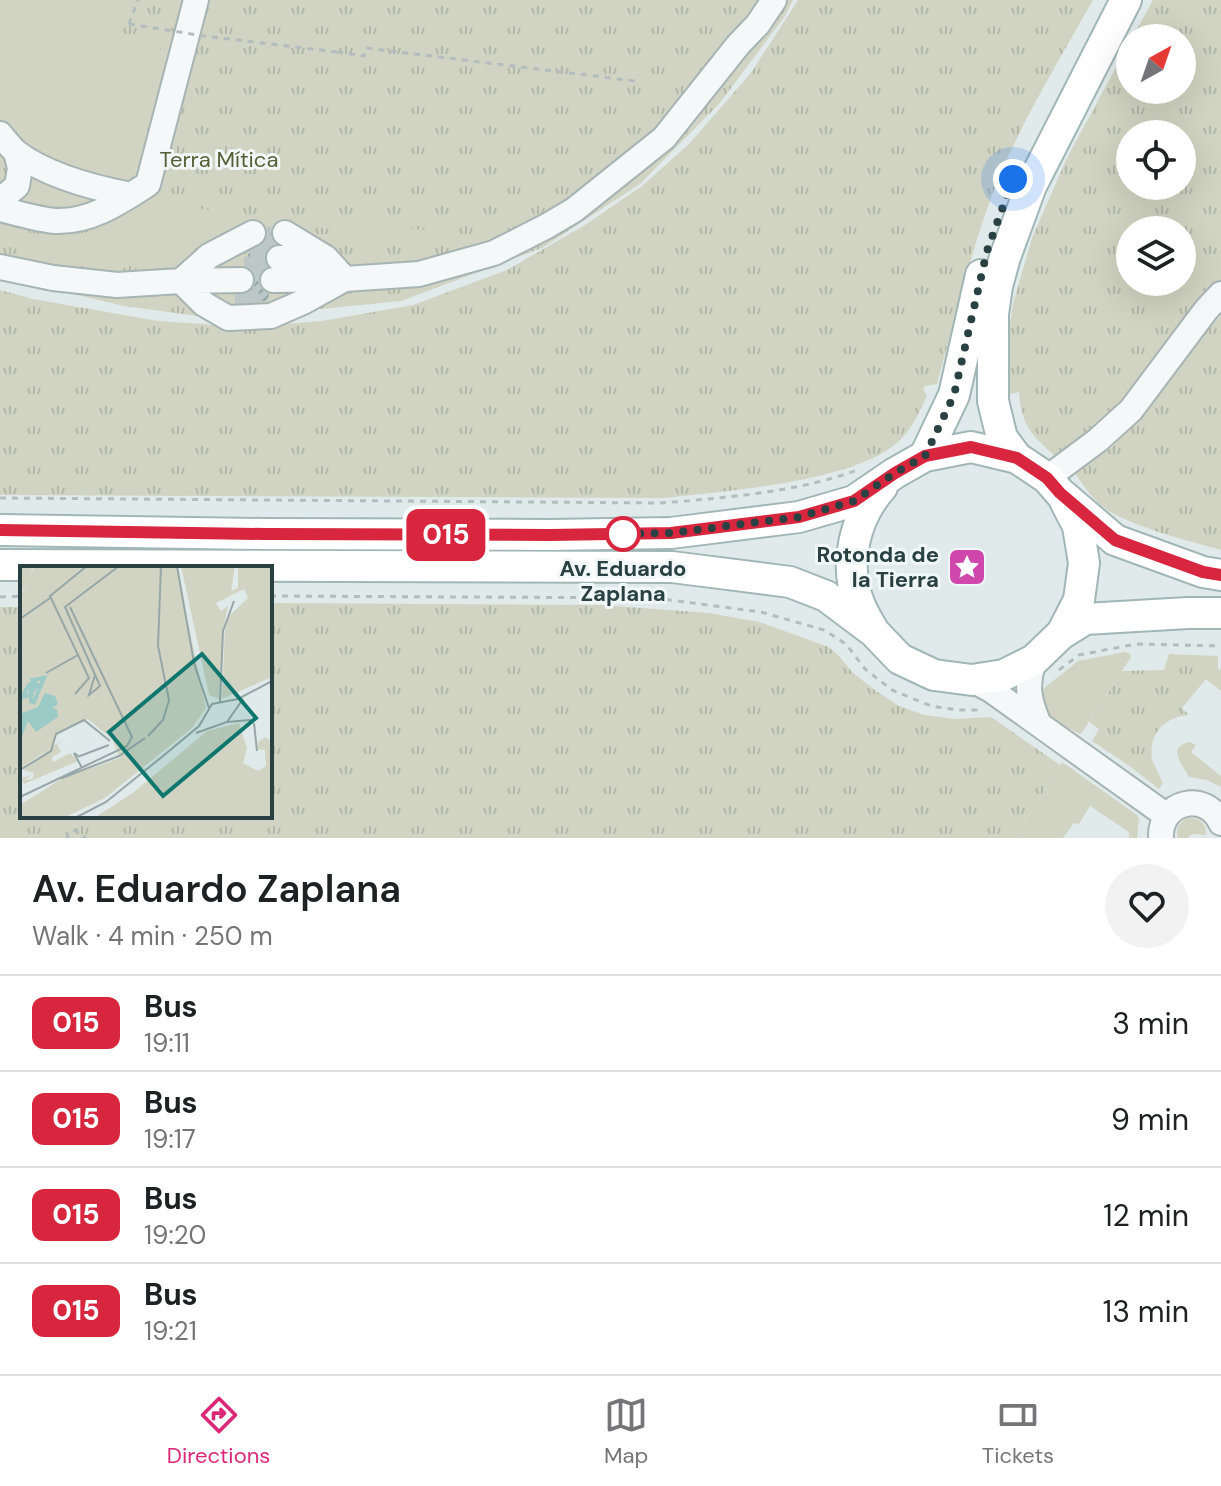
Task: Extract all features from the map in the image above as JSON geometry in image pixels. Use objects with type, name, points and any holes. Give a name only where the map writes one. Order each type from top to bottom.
[{"type":"main road","points":[[925,456],[954,395],[987,251],[1013,179],[1105,0]]},
{"type":"main road","points":[[1126,0],[1031,186],[1005,257],[993,314],[993,401],[1002,438],[1017,458],[1115,540],[1203,572],[1221,575]]},
{"type":"main road","points":[[0,530],[264,534],[671,533],[799,517],[854,501],[881,469],[925,456],[971,447],[1017,458]]},
{"type":"main road","points":[[874,632],[858,601],[851,566],[856,531],[881,469]]},
{"type":"main road","points":[[0,565],[672,567],[790,582],[826,596],[874,632],[900,659],[934,675],[972,680],[1047,665],[1079,600],[1084,563],[1078,526],[1053,485]]},
{"type":"main road","points":[[1061,634],[1085,619],[1221,613]]},
{"type":"lane","points":[[0,209],[56,221],[90,216],[130,196],[196,0]]},
{"type":"lane","points":[[298,268],[419,274],[494,253],[547,226],[574,210],[664,138],[758,24],[774,0]]},
{"type":"lane","points":[[8,143],[56,174],[130,196]]},
{"type":"lane","points":[[0,200],[17,186],[20,168],[8,143]]},
{"type":"lane","points":[[0,267],[53,278],[117,285],[225,271],[228,318],[271,316],[303,302]]},
{"type":"lane","points":[[298,268],[303,302]]},
{"type":"lane","points":[[298,268],[303,302]]},
{"type":"lane","points":[[1053,485],[1131,410],[1221,294]]},
{"type":"lane","points":[[1039,724],[1028,691],[1030,675],[1047,665]]},
{"type":"lane","points":[[972,680],[1039,724],[1164,827],[1170,811],[1183,804],[1200,803],[1213,810],[1221,823]]},
{"type":"path","points":[[138,0],[129,24],[364,56],[366,48],[635,81]]},
{"type":"path","points":[[0,498],[661,503],[781,489],[881,469]]},
{"type":"path","points":[[0,597],[20,596]]},
{"type":"path","points":[[272,596],[655,598],[761,612],[824,630],[846,644],[865,669],[892,690],[931,706],[984,710],[1005,701]]},
{"type":"path","points":[[1047,665],[1136,644],[1221,646]]},
{"type":"path","points":[[68,838],[67,833],[71,830],[86,838]]},
{"type":"green space","name":"Terra Mítica","points":[[0,0],[793,0],[785,16],[719,104],[640,184],[542,248],[401,301],[219,319],[124,306],[0,277]]},
{"type":"green space","points":[[0,0],[123,0],[110,34],[156,45],[158,37],[163,64],[148,126],[137,152],[125,167],[107,177],[87,177],[41,161],[0,125]]},
{"type":"green space","points":[[798,0],[1093,0],[1004,165],[970,262],[937,384],[925,386],[923,390],[927,396],[913,423],[902,438],[883,453],[856,465],[790,482],[665,498],[0,495],[0,290],[33,299],[158,321],[247,327],[322,321],[413,305],[507,270],[585,225],[642,186],[689,144],[751,73]]},
{"type":"green space","points":[[1153,0],[1221,0],[1221,286],[1132,398],[1057,458],[1030,430],[1019,392],[1010,394],[1006,353],[1013,304],[1032,238],[1066,160],[1116,67],[1116,104],[1196,104],[1196,24],[1140,24]]},
{"type":"green space","points":[[24,162],[92,193],[66,204],[32,205],[15,199]]},
{"type":"green space","points":[[149,202],[424,230],[436,244],[433,247],[342,230],[253,222],[190,248],[142,262],[102,264],[73,261],[0,245],[0,227],[41,234],[85,233]]},
{"type":"green space","points":[[1221,315],[1221,550],[1114,514],[1095,500],[1075,473],[1112,447]]},
{"type":"green space","points":[[272,603],[602,605],[709,613],[759,622],[829,647],[852,672],[899,706],[924,715],[955,719],[991,717],[1060,765],[1018,838],[0,838],[0,607],[20,607],[20,818],[272,818]]},
{"type":"green space","points":[[1125,652],[1131,657],[1081,734],[1053,718],[1044,705],[1043,689],[1078,661]]},
{"type":"green space","points":[[1169,654],[1218,656],[1221,691],[1206,679],[1182,708],[1189,715],[1165,723],[1155,735],[1152,760],[1128,765],[1092,741],[1099,729],[1089,722],[1122,671],[1164,670]]},
{"type":"green space","points":[[1190,742],[1196,745],[1191,752],[1221,776],[1221,787],[1207,780],[1189,777],[1177,752],[1183,744]]},
{"type":"green space","points":[[1152,760],[1163,783],[1159,789],[1128,765]]},
{"type":"green space","points":[[1062,762],[1137,815],[1137,838],[1129,838],[1129,832],[1090,806],[1079,824],[1074,823],[1063,838],[1018,838]]},
{"type":"green space","points":[[1187,818],[1201,822],[1206,835],[1192,834],[1187,838],[1178,838],[1178,826]]},
{"type":"building","points":[[267,227],[271,227],[275,244],[266,251],[264,259],[267,267],[260,272],[258,281],[269,294],[268,301],[235,303],[238,295],[248,293],[254,287],[254,273],[245,266],[249,252],[266,240]]},
{"type":"tunnel","points":[[250,245],[282,246]]},
{"type":"tunnel","points":[[244,269],[276,269]]},
{"type":"tunnel","points":[[235,303],[267,302]]},
{"type":"bus line","name":"015","points":[[0,530],[264,534],[671,533],[799,517],[854,501],[925,456],[971,447],[1017,458],[1047,478],[1115,540],[1203,572],[1221,575]]},
{"type":"place","name":"Av. Eduardo Zaplana","points":[[623,534]]},
{"type":"place","name":"Rotonda de la Tierra","points":[[967,567]]},
{"type":"route","points":[[623,534],[610,534],[671,533],[799,517],[854,501],[925,456],[954,395],[987,251],[1013,179]]}]
